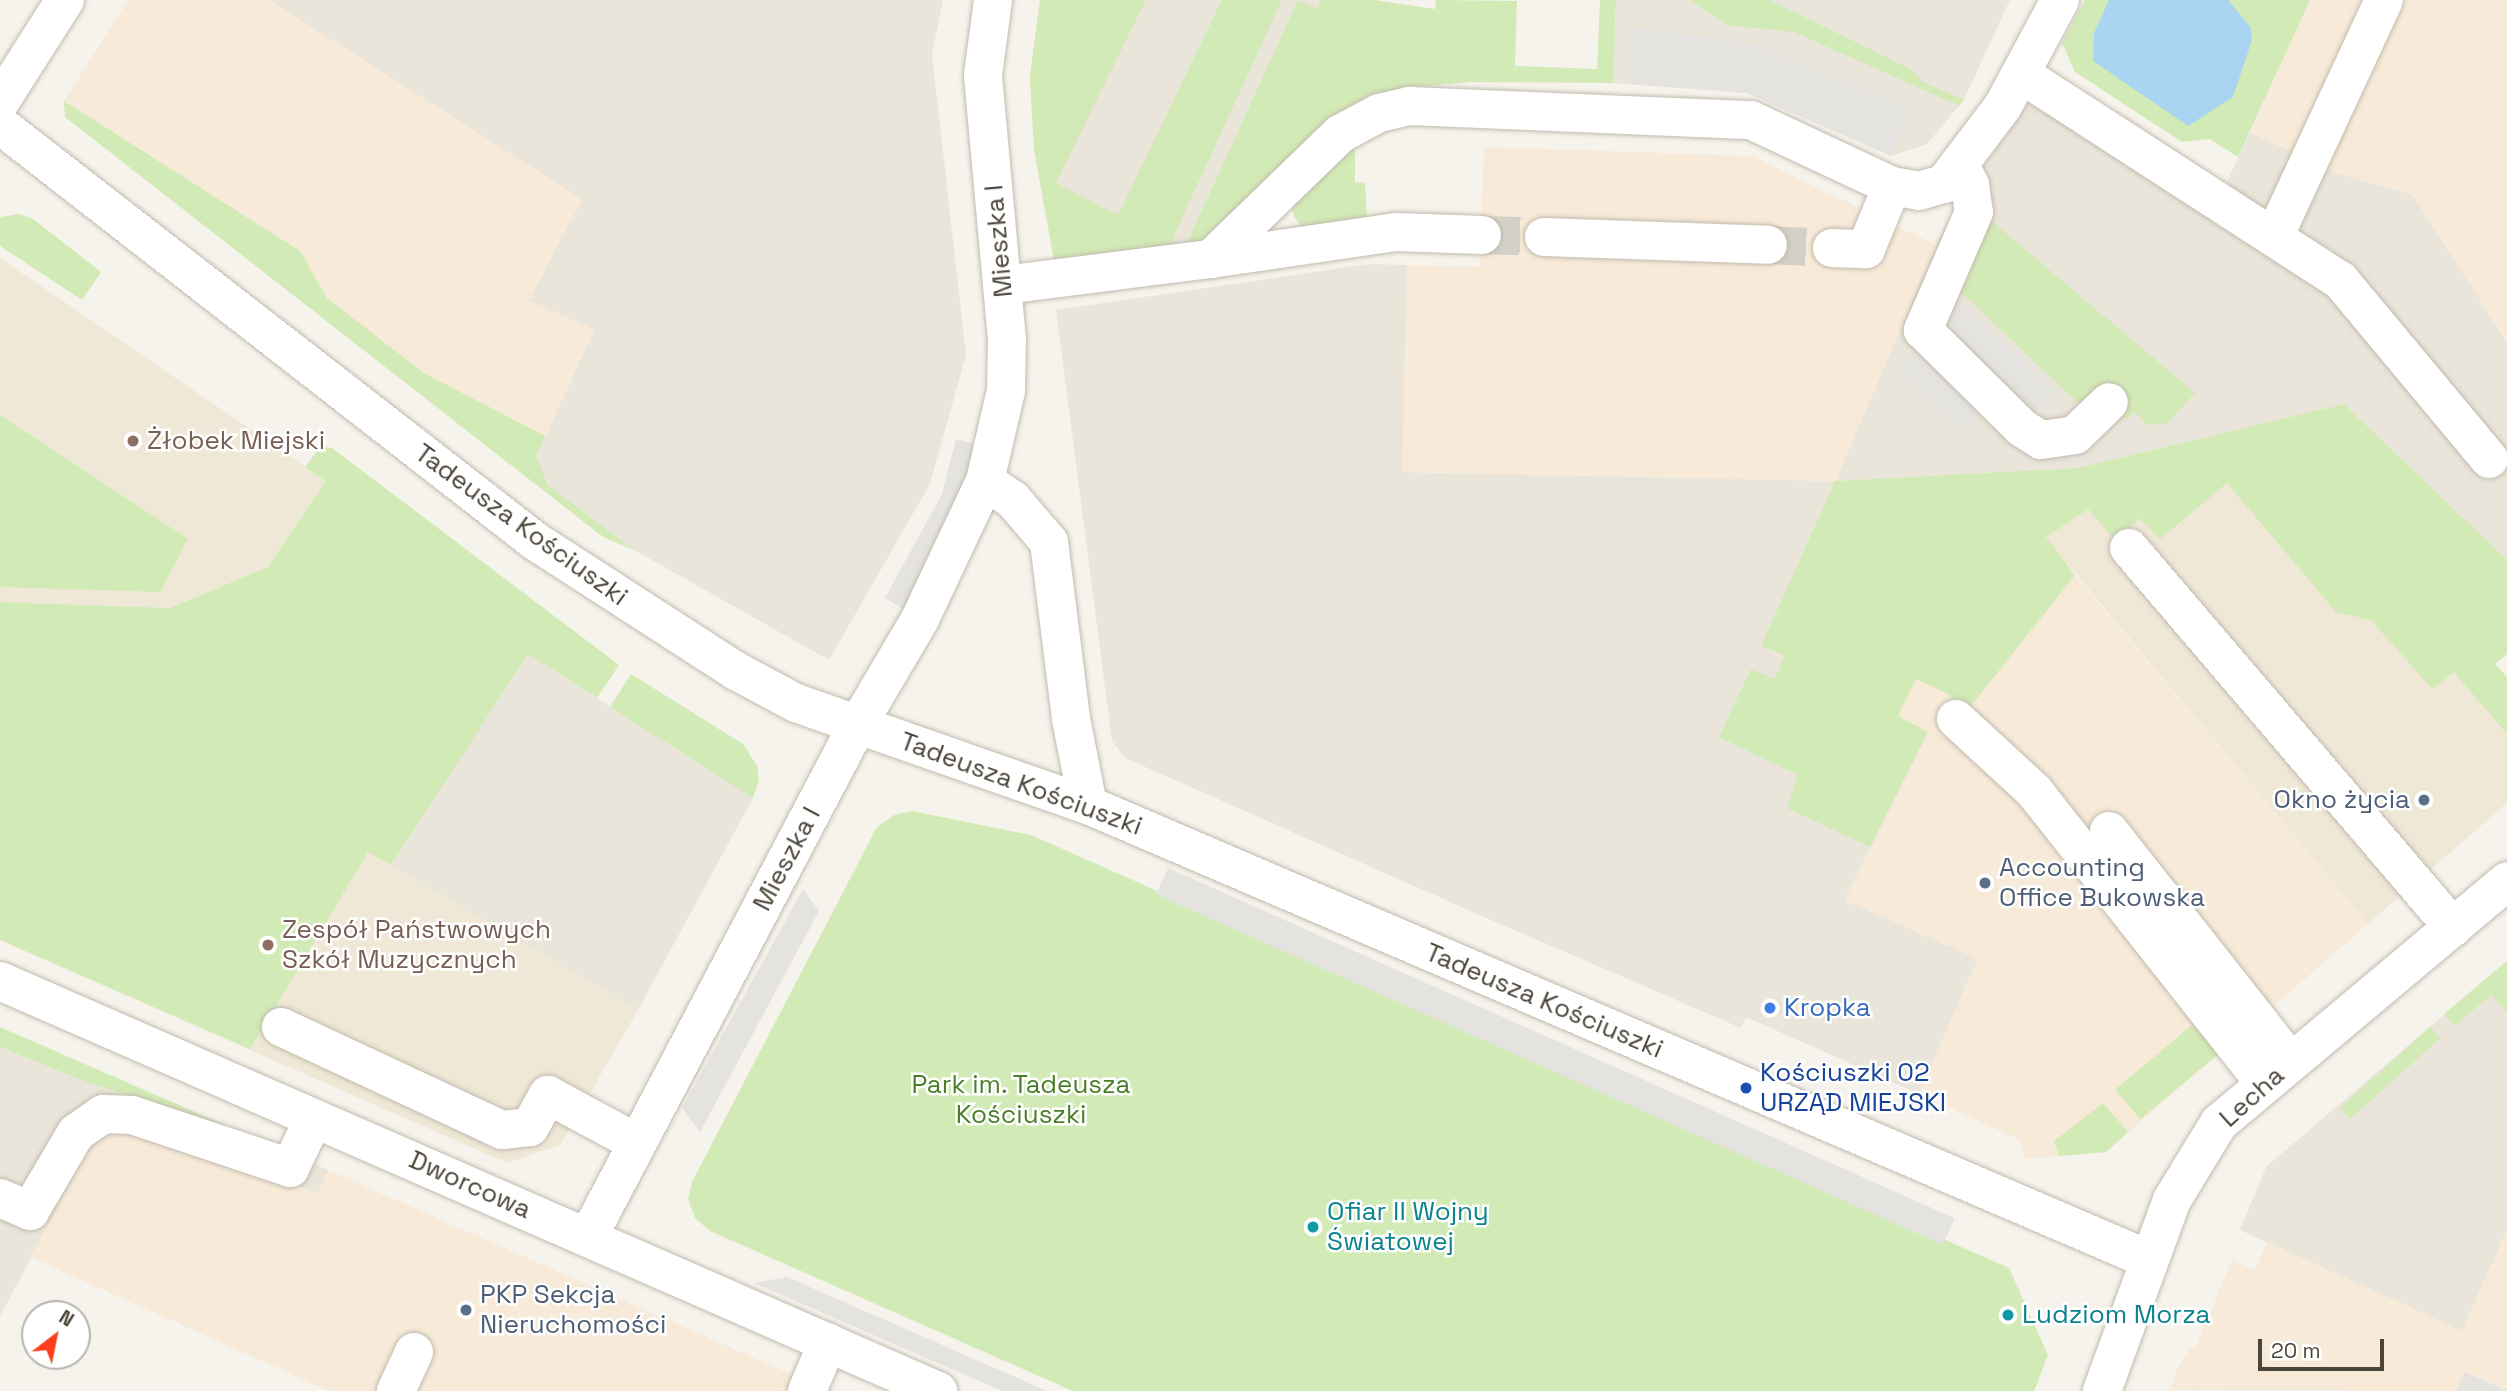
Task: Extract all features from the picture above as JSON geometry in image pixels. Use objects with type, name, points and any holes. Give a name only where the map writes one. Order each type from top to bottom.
[{"type":"street","points":[[0,102],[65,0]]},
{"type":"street","name":"Mieszka I","points":[[587,1237],[857,726],[920,619],[985,481],[1006,391],[1004,285],[983,75],[993,0]]},
{"type":"street","points":[[1211,259],[1340,134],[1379,113],[1410,106],[1751,120],[1892,186],[1919,191],[1944,184],[2003,106],[2060,0]]},
{"type":"street","points":[[2274,237],[2384,0]]},
{"type":"street","points":[[2021,74],[2340,280],[2489,459]]},
{"type":"street","name":"Tadeusza Kościuszki","points":[[0,125],[535,541],[736,671],[796,703],[1088,805],[2148,1259]]},
{"type":"street","points":[[1959,164],[1970,185],[1974,212],[1923,330],[2022,428],[2041,440],[2075,435],[2109,402]]},
{"type":"street","points":[[1832,248],[1866,249],[1892,186]]},
{"type":"street","points":[[1004,285],[1396,232],[1482,235]]},
{"type":"street","points":[[1544,237],[1769,245]]},
{"type":"street","points":[[985,481],[1013,499],[1049,542],[1071,719],[1088,805]]},
{"type":"street","points":[[2129,548],[2453,927]]},
{"type":"street","points":[[1956,719],[2034,792],[2278,1073]]},
{"type":"street","points":[[2109,831],[2278,1073]]},
{"type":"street","name":"Lecha","points":[[2102,1391],[2148,1259],[2172,1200],[2219,1123],[2507,881]]},
{"type":"street","name":"Dworcowa","points":[[0,981],[938,1391]]},
{"type":"street","points":[[281,1027],[502,1130],[530,1127],[548,1095],[637,1143]]},
{"type":"street","points":[[0,1198],[30,1211],[76,1133],[103,1114],[132,1115],[290,1168],[314,1118]]},
{"type":"street","points":[[807,1391],[828,1342]]},
{"type":"street","points":[[396,1391],[414,1352]]},
{"type":"shaded area","points":[[128,0],[269,0],[582,199],[529,301],[594,329],[545,436],[424,373],[327,298],[300,251],[64,101]]},
{"type":"shaded area","points":[[269,0],[943,0],[932,54],[966,355],[930,484],[829,660],[634,550],[554,491],[543,476],[536,456],[594,330],[528,301],[581,199]]},
{"type":"shaded area","points":[[1040,0],[1321,0],[1317,9],[1298,1],[1185,247],[1054,260],[1034,149],[1030,77]]},
{"type":"shaded area","points":[[1616,0],[2010,0],[1964,100],[1927,144],[1891,156],[1747,93],[1613,83]]},
{"type":"shaded area","points":[[2310,0],[2507,0],[2507,342],[2413,195],[2333,172],[2250,132]]},
{"type":"shaded area","points":[[1633,27],[1749,43],[1909,108],[1891,156],[1747,93],[1632,84]]},
{"type":"shaded area","points":[[2030,100],[2225,186],[2250,132],[2333,172],[2413,195],[2507,342],[2507,560],[2344,404],[2078,468],[1835,481],[1936,245],[1960,200]]},
{"type":"shaded area","points":[[1484,147],[1752,156],[1936,245],[1836,481],[2078,468],[2072,571],[2368,924],[2106,1152],[2025,1159],[2020,1140],[1939,1103],[1940,1098],[1921,1088],[1978,959],[1845,900],[1928,732],[1761,646],[1835,481],[1402,472],[1407,265],[1480,267]]},
{"type":"shaded area","name":"Żłobek Miejski","points":[[0,258],[326,481],[268,567],[170,608],[0,602]]},
{"type":"shaded area","points":[[1368,264],[1407,265],[1403,472],[1835,481],[1801,561],[1785,656],[1928,732],[1845,900],[1978,959],[1919,1094],[1746,1017],[1741,1028],[1125,758],[1112,741],[1056,310]]},
{"type":"shaded area","points":[[1942,286],[2055,391],[2022,428],[1993,399],[1959,432],[1897,371],[1929,336]]},
{"type":"shaded area","points":[[2344,404],[2507,560],[2507,628],[2454,671],[2507,734],[2507,803],[2368,924],[2046,538],[2078,468]]},
{"type":"shaded area","points":[[956,439],[995,449],[920,619],[885,598],[942,494]]},
{"type":"shaded area","points":[[528,654],[753,798],[638,1010],[368,852]]},
{"type":"shaded area","name":"Zespół Państwowych Szkół Muzycznych","points":[[368,852],[638,1010],[560,1145],[507,1163],[0,940],[342,891]]},
{"type":"shaded area","points":[[1168,868],[1955,1218],[1943,1245],[1156,894]]},
{"type":"shaded area","points":[[803,889],[819,911],[700,1132],[682,1108]]},
{"type":"shaded area","points":[[2507,961],[2507,1230],[2462,1331],[2240,1230],[2266,1167]]},
{"type":"shaded area","points":[[0,1047],[86,1082],[230,1127],[328,1170],[319,1193],[136,1136],[110,1134],[86,1155],[0,1316]]},
{"type":"shaded area","points":[[110,1134],[136,1136],[318,1193],[328,1170],[829,1391],[329,1391],[30,1257],[86,1155]]},
{"type":"shaded area","points":[[2507,1230],[2507,1391],[2170,1390],[2178,1367],[2191,1347],[2195,1349],[2232,1260],[2255,1270],[2267,1242],[2462,1331]]},
{"type":"shaded area","points":[[787,1277],[1047,1391],[1002,1391],[754,1283]]},
{"type":"shaded area","points":[[2464,1372],[2505,1390],[2507,1391],[2456,1391]]},
{"type":"green space","points":[[1040,0],[1146,0],[1056,183],[1118,215],[1222,0],[1282,0],[1168,249],[1054,260],[1034,149],[1030,77]]},
{"type":"green space","points":[[1298,0],[1317,9],[1321,0],[1375,0],[1435,9],[1436,0],[1517,1],[1515,66],[1597,69],[1600,0],[1616,0],[1613,83],[1472,82],[1404,88],[1213,243],[1185,247]]},
{"type":"green space","points":[[1689,0],[1769,0],[1913,70],[1921,81],[1964,100],[1959,106],[1794,32],[1727,25]]},
{"type":"green space","points":[[2085,0],[2310,0],[2238,157],[2210,139],[2182,142],[2075,72],[2062,43]]},
{"type":"green space","points":[[64,101],[300,251],[327,298],[424,373],[545,436],[536,456],[548,485],[634,550],[603,537],[65,117]]},
{"type":"green space","points":[[1355,147],[1355,182],[1365,183],[1367,219],[1305,230],[1294,217],[1292,206],[1305,182]]},
{"type":"green space","points":[[19,214],[33,219],[101,272],[82,300],[0,246],[0,217]]},
{"type":"green space","points":[[1988,218],[2195,393],[2168,423],[2148,425],[2134,412],[2126,420],[2120,413],[2085,410],[1958,289]]},
{"type":"green space","points":[[2344,404],[2507,560],[2507,654],[2495,664],[2507,677],[2507,734],[2454,672],[2432,689],[2371,620],[2336,612],[2227,483],[2160,539],[2140,518],[2116,541],[2088,509],[2046,537],[2075,575],[1966,712],[1948,694],[1916,679],[1898,716],[1928,732],[1870,847],[1787,808],[1798,775],[1719,737],[1751,669],[1775,679],[1784,656],[1761,646],[1835,481],[2078,468]]},
{"type":"green space","points":[[0,415],[188,539],[160,592],[0,587]]},
{"type":"green space","points":[[321,446],[332,448],[619,665],[597,698],[528,654],[391,865],[368,852],[250,1049],[0,940],[0,602],[170,608],[268,567],[326,481],[305,467]]},
{"type":"green space","points":[[631,674],[743,744],[757,766],[759,780],[753,798],[610,707]]},
{"type":"green space","name":"Park im. Tadeusza Kościuszki","points":[[912,811],[1031,835],[2009,1268],[2048,1355],[2034,1391],[1073,1391],[710,1231],[695,1218],[688,1199],[692,1182],[877,827],[894,815]]},
{"type":"green space","points":[[2507,961],[2507,1012],[2491,995],[2454,1026],[2444,1014]]},
{"type":"green space","points":[[2198,1020],[2223,1050],[2140,1119],[2115,1089]]},
{"type":"green space","points":[[0,1027],[227,1126],[86,1082],[0,1047]]},
{"type":"green space","points":[[2430,1027],[2440,1038],[2350,1119],[2340,1108]]},
{"type":"green space","points":[[2103,1103],[2128,1132],[2106,1152],[2059,1156],[2054,1141]]},
{"type":"water","points":[[2109,0],[2228,0],[2251,28],[2252,40],[2233,97],[2188,126],[2093,61],[2094,33]]},
{"type":"tunnel","points":[[1482,235],[1544,237]]},
{"type":"tunnel","points":[[1768,245],[1832,248]]},
{"type":"place","name":"Żłobek Miejski","points":[[133,441]]},
{"type":"place","name":"Okno życia","points":[[2424,800]]},
{"type":"place","name":"Accounting Office Bukowska","points":[[1985,883]]},
{"type":"place","name":"Zespół Państwowych Szkół Muzycznych","points":[[268,945]]},
{"type":"place","name":"Kropka","points":[[1770,1008]]},
{"type":"place","name":"Kościuszki 02 URZĄD MIEJSKI","points":[[1746,1088]]},
{"type":"place","name":"Ofiar II Wojny Światowej","points":[[1313,1227]]},
{"type":"place","name":"PKP Sekcja Nieruchomości","points":[[466,1310]]},
{"type":"place","name":"Ludziom Morza","points":[[2008,1315]]}]
